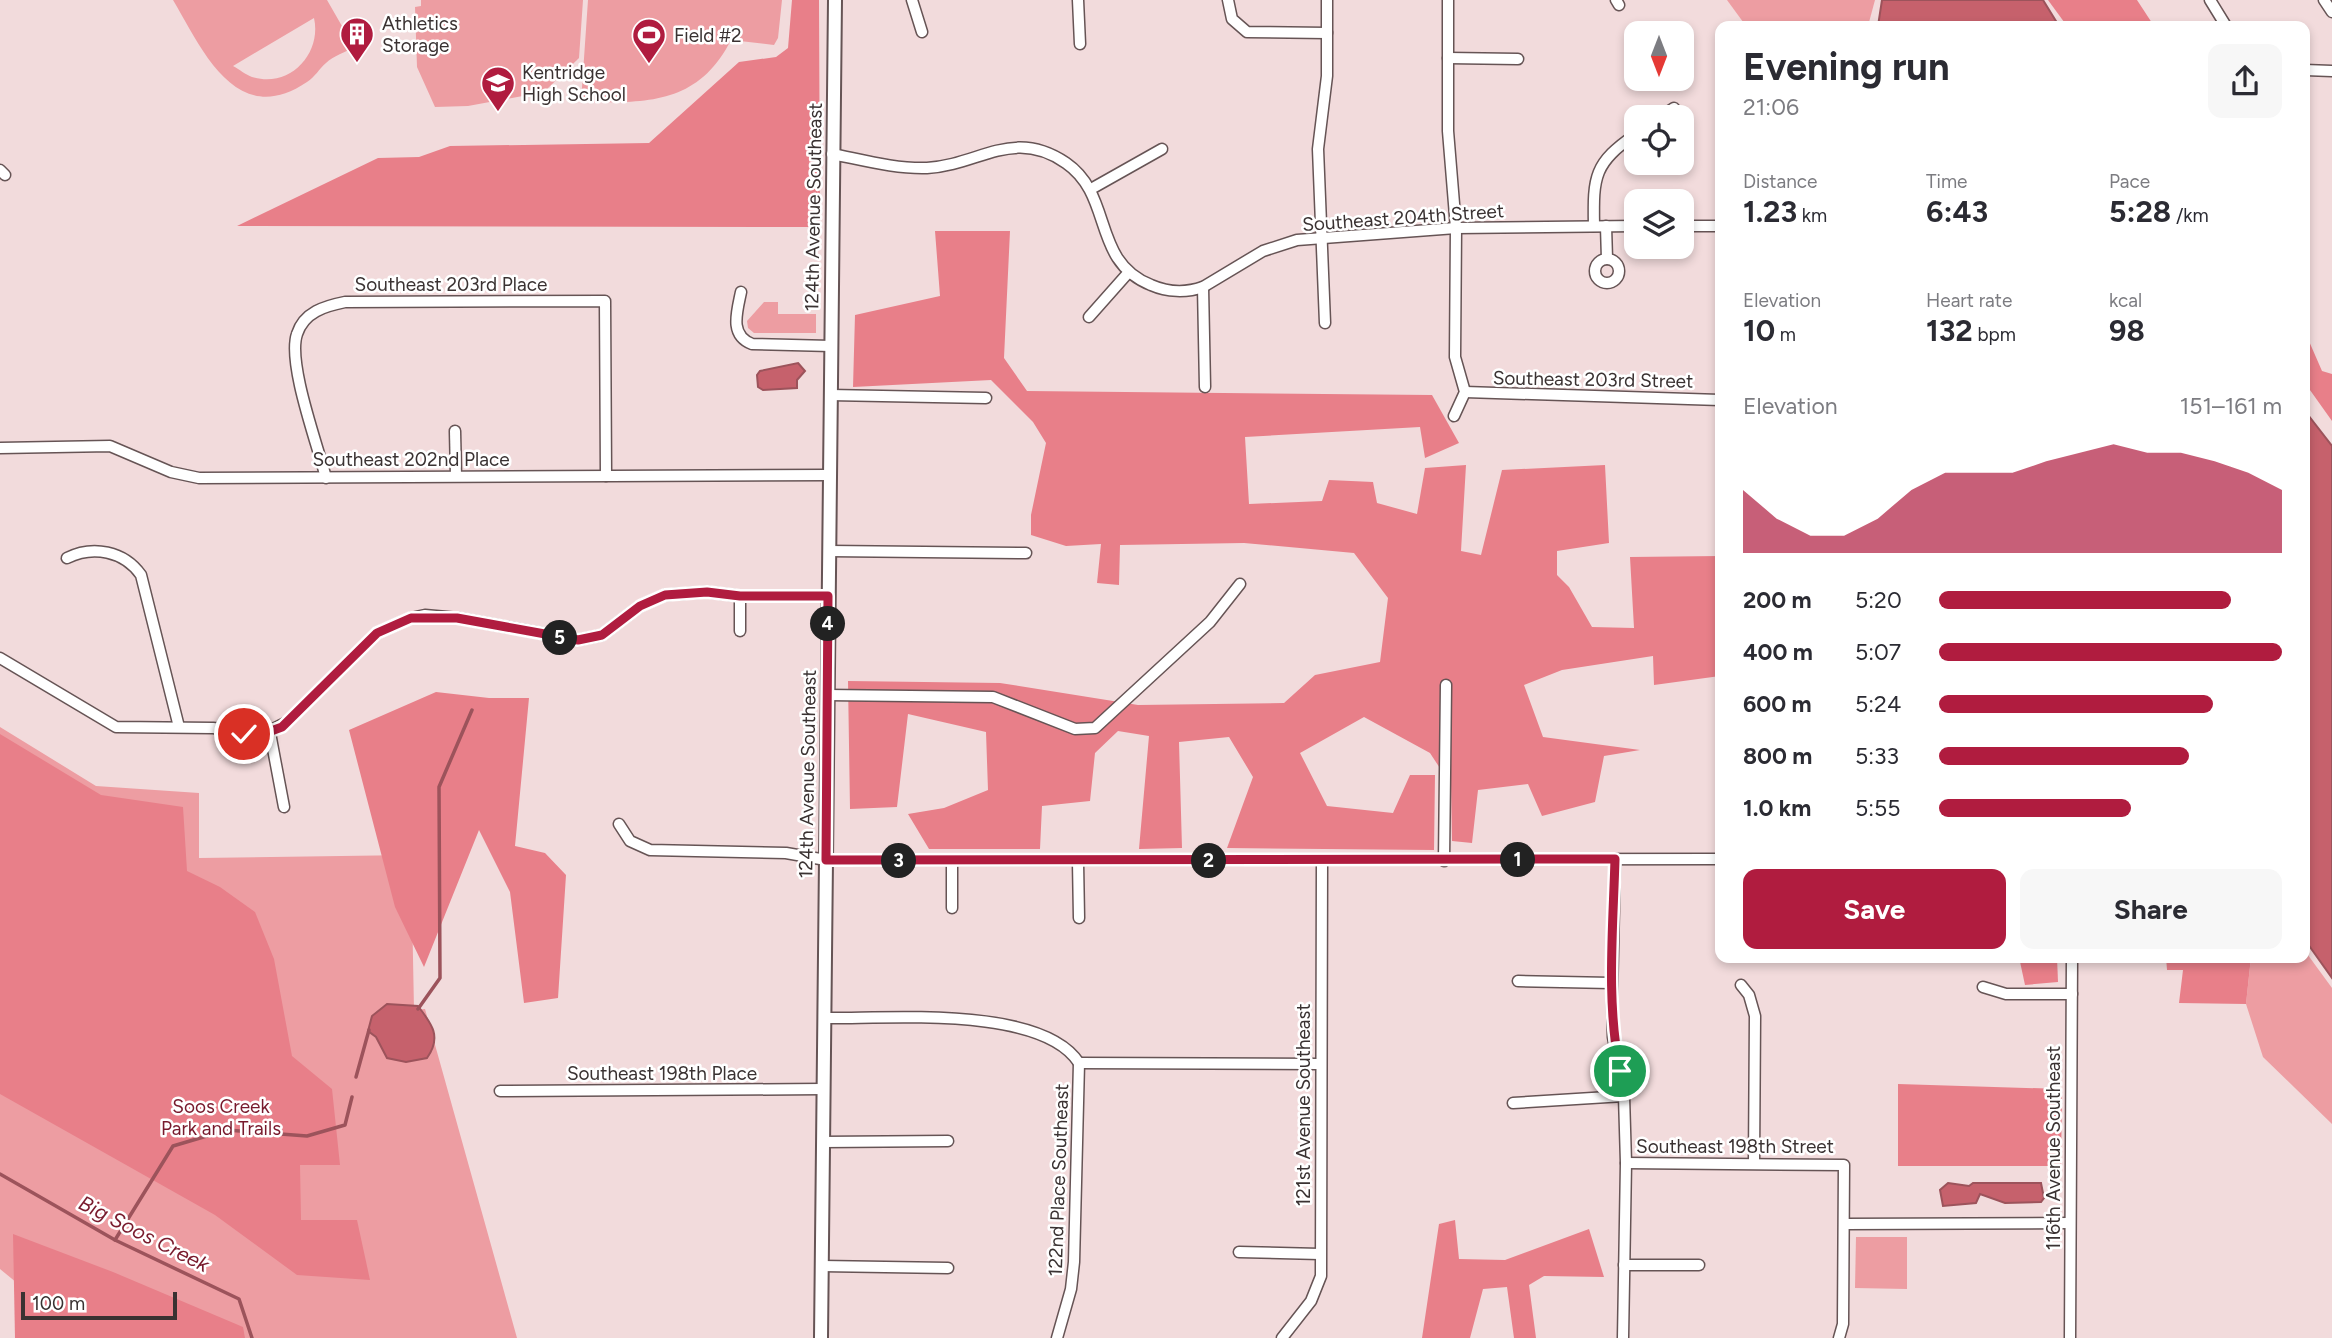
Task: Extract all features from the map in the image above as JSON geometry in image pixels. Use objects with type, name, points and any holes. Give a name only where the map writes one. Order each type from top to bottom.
[{"type":"street","name":"124th Avenue Southeast","points":[[821,1338],[835,0]]},
{"type":"street","points":[[912,0],[922,32]]},
{"type":"street","points":[[1078,0],[1080,44]]},
{"type":"street","points":[[1228,0],[1233,19],[1240,28],[1264,33],[1327,33]]},
{"type":"street","points":[[1325,323],[1318,149],[1327,76],[1327,0]]},
{"type":"street","points":[[1448,0],[1448,131],[1456,228],[1455,357],[1465,392],[1454,416]]},
{"type":"street","points":[[2210,0],[2223,21]]},
{"type":"street","points":[[2324,0],[2332,12]]},
{"type":"street","points":[[1448,58],[1518,59]]},
{"type":"street","points":[[2310,70],[2332,71]]},
{"type":"street","points":[[1594,226],[1593,188],[1599,167],[1613,150],[1624,142]]},
{"type":"street","points":[[832,154],[904,168],[930,167],[996,149],[1027,147],[1065,163],[1077,171],[1091,189],[1108,243],[1128,273],[1089,317]]},
{"type":"street","points":[[1091,189],[1162,149]]},
{"type":"street","points":[[1606,226],[1607,259]]},
{"type":"street","name":"Southeast 204th Street","points":[[1128,273],[1158,288],[1180,291],[1203,287],[1263,251],[1284,243],[1456,228],[1624,226]]},
{"type":"street","points":[[1694,226],[1715,226]]},
{"type":"street","points":[[1203,287],[1205,387]]},
{"type":"street","points":[[741,292],[736,319],[738,334],[744,341],[752,344],[831,346]]},
{"type":"street","name":"Southeast 203rd Place","points":[[326,478],[294,353],[297,331],[312,313],[345,302],[605,301],[606,476]]},
{"type":"street","name":"Southeast 203rd Street","points":[[1465,392],[1715,400]]},
{"type":"street","points":[[830,395],[986,398]]},
{"type":"street","points":[[455,431],[456,476]]},
{"type":"street","name":"Southeast 202nd Place","points":[[0,447],[110,446],[171,472],[199,478],[829,475]]},
{"type":"street","points":[[67,558],[87,551],[112,553],[134,565],[141,575],[179,727]]},
{"type":"street","points":[[829,551],[1026,553]]},
{"type":"street","points":[[827,695],[993,697],[1075,729],[1095,728],[1210,622],[1240,584]]},
{"type":"street","points":[[0,658],[116,727],[213,728],[255,735],[270,733],[287,722],[377,633],[411,618],[457,618],[578,640],[602,635],[640,606],[665,595],[707,592],[740,596],[828,596]]},
{"type":"street","points":[[740,596],[740,631]]},
{"type":"street","points":[[1444,861],[1446,685]]},
{"type":"street","points":[[270,733],[285,807]]},
{"type":"street","points":[[619,824],[631,841],[650,850],[786,853],[826,860],[1078,862],[1715,859]]},
{"type":"street","points":[[1615,859],[1611,983],[1613,1037],[1624,1096],[1626,1163],[1623,1338]]},
{"type":"street","name":"121st Avenue Southeast","points":[[1282,1338],[1311,1301],[1317,1288],[1320,1254],[1322,860]]},
{"type":"street","points":[[952,861],[952,908]]},
{"type":"street","points":[[1078,862],[1079,918]]},
{"type":"street","name":"116th Avenue Southeast","points":[[2070,1338],[2072,963]]},
{"type":"street","points":[[1518,981],[1611,983]]},
{"type":"street","points":[[1741,985],[1749,995],[1755,1016],[1754,1162]]},
{"type":"street","points":[[1983,987],[2006,994],[2072,994]]},
{"type":"street","points":[[824,1018],[1001,1023],[1052,1039],[1073,1054],[1079,1063],[1320,1064]]},
{"type":"street","name":"122nd Place Southeast","points":[[1057,1338],[1074,1262],[1079,1063]]},
{"type":"street","name":"Southeast 198th Place","points":[[500,1091],[823,1089]]},
{"type":"street","points":[[1513,1103],[1624,1096]]},
{"type":"street","points":[[823,1142],[948,1141]]},
{"type":"street","name":"Southeast 198th Street","points":[[1626,1163],[1754,1162],[1844,1165],[1846,1224]]},
{"type":"street","points":[[1839,1338],[1843,1324],[1846,1224],[2070,1223]]},
{"type":"street","points":[[1239,1252],[1320,1254]]},
{"type":"street","points":[[1624,1265],[1699,1265]]},
{"type":"street","points":[[821,1266],[948,1268]]},
{"type":"green space","points":[[173,0],[327,0],[354,47],[329,61],[307,82],[282,94],[260,96],[241,90],[224,77],[209,60]],"holes":[[[314,18],[315,31],[308,55],[290,73],[279,78],[252,77],[233,66]]]},
{"type":"green space","points":[[421,0],[583,0],[579,58],[544,92],[468,106],[435,107],[417,67],[415,7],[421,6]]},
{"type":"green space","name":"Field #2","points":[[588,0],[782,0],[778,38],[774,45],[731,40],[718,61],[703,77],[668,96],[627,102],[581,102]]},
{"type":"green space","points":[[792,0],[819,0],[820,227],[237,226],[378,158],[419,157],[450,146],[649,143],[739,62],[776,57],[788,48]]},
{"type":"green space","points":[[1727,0],[1875,0],[1869,21],[1742,21]]},
{"type":"green space","points":[[2048,0],[2137,0],[2151,21],[2063,21]]},
{"type":"green space","points":[[935,231],[1010,231],[1004,358],[1027,391],[1432,395],[1459,443],[1425,458],[1420,427],[1245,437],[1249,504],[1322,501],[1329,480],[1373,482],[1377,503],[1417,514],[1425,468],[1466,465],[1461,551],[1481,555],[1502,470],[1605,465],[1609,543],[1557,551],[1557,575],[1569,587],[1592,627],[1634,628],[1630,557],[1715,556],[1715,677],[1654,685],[1653,656],[1562,670],[1524,685],[1543,737],[1640,750],[1604,756],[1595,802],[1542,816],[1528,784],[1478,790],[1472,843],[1452,841],[1451,785],[1430,753],[1364,717],[1300,753],[1327,806],[1393,813],[1410,775],[1435,775],[1434,850],[1227,848],[1253,777],[1229,737],[1179,742],[1182,848],[1139,849],[1149,736],[1118,731],[1095,753],[1090,801],[1042,806],[1040,849],[929,849],[908,814],[944,808],[988,790],[986,732],[908,714],[897,807],[850,809],[848,681],[1000,683],[1138,705],[1284,703],[1315,675],[1380,662],[1388,598],[1354,553],[1244,543],[1120,545],[1119,585],[1097,583],[1101,544],[1066,546],[1031,535],[1031,515],[1046,443],[1033,422],[991,380],[853,387],[855,315],[940,296]]},
{"type":"green space","points":[[764,302],[778,302],[778,314],[816,314],[816,333],[754,333],[748,328],[747,321]]},
{"type":"green space","points":[[2310,343],[2322,371],[2332,374],[2332,421],[2310,390]]},
{"type":"green space","points":[[436,692],[489,698],[529,698],[515,846],[545,853],[566,875],[558,998],[524,1003],[510,892],[479,830],[424,967],[395,907],[349,730]]},
{"type":"green space","name":"Soos Creek Park and Trails","points":[[0,727],[96,786],[199,793],[199,858],[411,855],[414,1010],[425,1009],[517,1338],[84,1338],[0,1269]]},
{"type":"green space","points":[[0,734],[101,795],[183,807],[187,871],[220,887],[255,912],[274,959],[292,1056],[332,1089],[340,1165],[300,1165],[301,1220],[357,1220],[370,1280],[297,1275],[215,1215],[0,1094]]},
{"type":"green space","points":[[2310,958],[2332,988],[2332,1124],[2263,1057],[2246,1004],[2250,963],[2310,963]]},
{"type":"green space","points":[[2020,963],[2057,963],[2058,982],[2025,985]]},
{"type":"green space","points":[[2166,963],[2250,963],[2246,1004],[2179,1003],[2183,970],[2167,970]]},
{"type":"green space","points":[[1898,1084],[2062,1089],[2061,1166],[1898,1166]]},
{"type":"green space","points":[[1455,1220],[1459,1259],[1505,1260],[1589,1229],[1604,1277],[1544,1276],[1529,1285],[1536,1338],[1514,1338],[1507,1287],[1483,1289],[1470,1338],[1422,1338],[1439,1224]]},
{"type":"green space","points":[[13,1234],[113,1272],[243,1327],[245,1338],[15,1338]]},
{"type":"green space","points":[[1856,1237],[1907,1237],[1907,1289],[1855,1288]]},
{"type":"shaded area","points":[[1882,0],[2043,0],[2056,21],[1879,21]]},
{"type":"shaded area","points":[[798,363],[805,371],[797,380],[797,388],[763,390],[758,387],[757,375],[760,371]]},
{"type":"shaded area","points":[[2310,417],[2332,446],[2332,978],[2310,947]]},
{"type":"shaded area","points":[[387,1004],[418,1006],[433,1031],[434,1044],[427,1058],[406,1062],[387,1058],[376,1037],[368,1031],[372,1016]]},
{"type":"shaded area","points":[[1948,1183],[1969,1186],[1973,1183],[2041,1183],[2044,1198],[2041,1202],[2005,1203],[1980,1194],[1976,1203],[1943,1206],[1940,1190]]},
{"type":"waterway","points":[[418,1009],[440,978],[439,787],[472,710]]},
{"type":"waterway","points":[[356,1077],[369,1030]]},
{"type":"waterway","points":[[115,1240],[173,1146],[227,1130],[307,1136],[345,1125],[352,1097]]},
{"type":"waterway","name":"Big Soos Creek","points":[[0,1174],[115,1240],[239,1299],[252,1338]]},
{"type":"place","name":"Athletics Storage","points":[[357,64]]},
{"type":"place","name":"Field #2","points":[[649,65]]},
{"type":"place","name":"Kentridge High School","points":[[498,113]]},
{"type":"route","points":[[244,734],[270,733],[282,727],[377,633],[411,618],[425,615],[457,618],[578,640],[602,635],[640,606],[665,595],[707,592],[740,596],[828,596],[826,860],[1078,862],[1615,859],[1611,983],[1613,1037],[1620,1071]]}]
